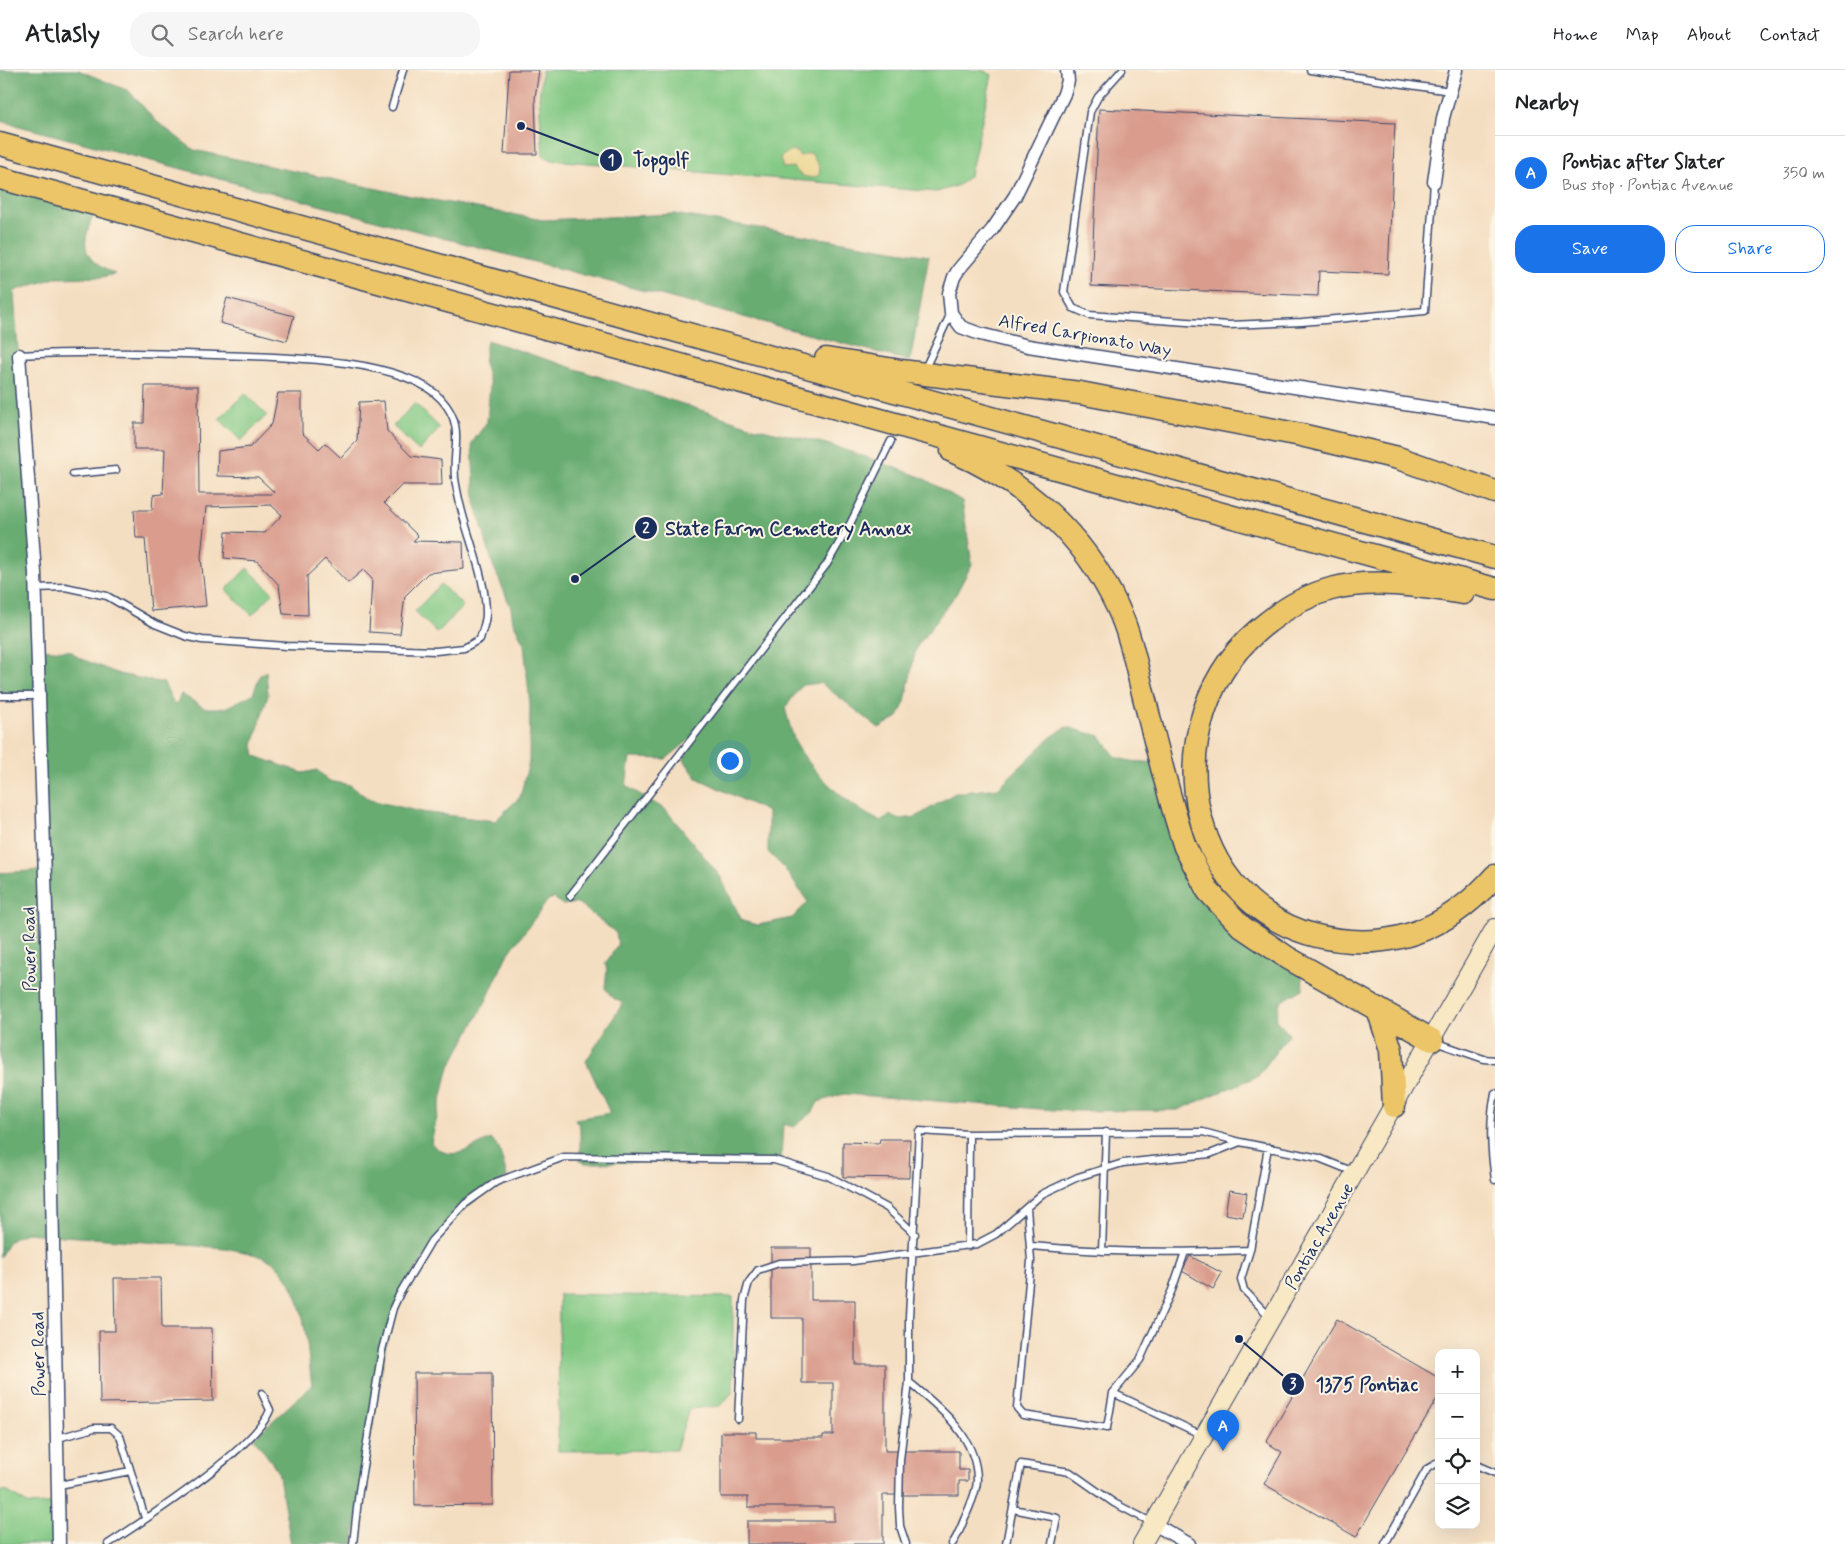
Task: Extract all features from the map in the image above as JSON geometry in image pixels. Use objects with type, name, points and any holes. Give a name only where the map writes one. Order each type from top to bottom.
[{"type":"highway","points":[[0,144],[1495,557]]},
{"type":"highway","points":[[0,178],[888,431],[1495,589]]},
{"type":"highway","points":[[665,328],[876,368],[1080,393],[1309,436],[1407,460],[1495,492]]},
{"type":"highway","points":[[888,431],[996,471],[1024,490],[1072,536],[1097,571],[1124,624],[1180,832],[1192,862],[1208,891],[1230,916],[1255,938],[1432,1040]]},
{"type":"highway","points":[[1495,597],[1426,587],[1364,584],[1346,586],[1313,595],[1280,612],[1249,638],[1225,667],[1214,684],[1206,702],[1197,735],[1193,774],[1197,811],[1202,828],[1228,876],[1254,903],[1271,915],[1304,932],[1322,938],[1359,942],[1379,941],[1415,934],[1449,918],[1465,907],[1495,876]]},
{"type":"highway","points":[[1378,1010],[1391,1050],[1394,1106]]},
{"type":"main road","name":"Pontiac Avenue","points":[[1142,1544],[1495,928]]},
{"type":"street","points":[[952,314],[949,300],[954,277],[992,230],[1015,196],[1064,94],[1068,81],[1067,70]]},
{"type":"street","points":[[1434,182],[1443,118],[1456,70]]},
{"type":"street","name":"Alfred Carpionato Way","points":[[952,314],[957,323],[967,330],[1028,346],[1495,418]]},
{"type":"street","name":"Power Road","points":[[19,355],[35,588],[39,696],[59,1544]]},
{"type":"street","points":[[1154,1524],[1189,1544]]},
{"type":"lane","points":[[392,107],[403,70]]},
{"type":"lane","points":[[1122,70],[1098,97],[1090,112],[1064,292],[1073,308],[1089,315],[1229,325],[1302,322],[1425,311],[1434,182]]},
{"type":"lane","points":[[1310,70],[1450,91]]},
{"type":"lane","points":[[927,364],[952,314]]},
{"type":"lane","points":[[19,355],[128,352],[316,359],[367,368],[410,379],[441,399],[454,418],[458,437],[455,477],[471,546],[484,589],[486,616],[480,639],[464,648],[436,651],[287,646],[202,640],[184,636],[155,624],[107,596],[65,587],[35,588]]},
{"type":"lane","points":[[570,896],[827,564],[850,524],[888,431]]},
{"type":"lane","points":[[73,474],[116,470]]},
{"type":"lane","points":[[0,696],[39,696]]},
{"type":"lane","points":[[1432,1040],[1484,1059],[1495,1060]]},
{"type":"lane","points":[[1495,1093],[1491,1113],[1490,1146],[1495,1180]]},
{"type":"lane","points":[[906,1544],[900,1526],[898,1507],[900,1460],[909,1382],[909,1317],[914,1253],[919,1131],[969,1134],[1203,1132],[1240,1142],[1319,1158],[1356,1172]]},
{"type":"lane","points":[[1102,1251],[1106,1132]]},
{"type":"lane","points":[[968,1246],[969,1134]]},
{"type":"lane","points":[[738,1419],[744,1300],[749,1282],[758,1270],[779,1263],[853,1261],[968,1246],[996,1234],[1042,1194],[1104,1168],[1123,1162],[1210,1154],[1240,1142]]},
{"type":"lane","points":[[1268,1147],[1250,1250],[1241,1279],[1244,1290],[1272,1319]]},
{"type":"lane","points":[[353,1544],[359,1492],[382,1350],[393,1308],[431,1241],[465,1204],[496,1182],[564,1156],[774,1160],[828,1176],[887,1208],[915,1234]]},
{"type":"lane","points":[[1027,1208],[1031,1246],[1017,1408],[1022,1414],[1107,1428],[1113,1393],[1140,1360],[1172,1290],[1185,1252]]},
{"type":"lane","points":[[1031,1246],[1102,1251],[1185,1252],[1250,1250]]},
{"type":"lane","points":[[909,1382],[945,1412],[959,1428],[974,1462],[977,1480],[974,1496],[952,1544]]},
{"type":"lane","points":[[108,1544],[218,1467],[266,1422],[270,1410],[262,1393]]},
{"type":"lane","points":[[1113,1393],[1205,1436]]},
{"type":"lane","points":[[58,1438],[94,1428],[111,1428],[120,1436],[145,1518]]},
{"type":"lane","points":[[1006,1544],[1021,1464],[1070,1472],[1114,1503],[1154,1524]]},
{"type":"lane","points":[[1385,1544],[1427,1469],[1435,1464]]},
{"type":"lane","points":[[1480,1467],[1495,1473]]},
{"type":"lane","points":[[59,1485],[130,1471]]},
{"type":"lane","points":[[1013,1509],[1057,1518],[1052,1544]]},
{"type":"green space","points":[[0,70],[78,70],[129,91],[156,121],[194,150],[411,196],[543,220],[674,214],[929,256],[910,361],[0,121]]},
{"type":"green space","points":[[542,70],[982,70],[992,75],[970,175],[959,185],[937,192],[552,160],[543,155],[539,98]]},
{"type":"green space","points":[[0,179],[96,207],[86,239],[88,255],[102,268],[115,274],[102,277],[55,278],[17,290],[14,293],[39,649],[71,651],[79,658],[119,674],[164,683],[176,705],[181,694],[205,708],[225,708],[253,694],[260,675],[266,671],[268,695],[253,745],[255,756],[303,773],[317,770],[329,781],[350,785],[370,800],[421,812],[495,821],[520,797],[529,762],[530,705],[524,644],[513,622],[511,608],[493,565],[475,502],[472,443],[487,422],[490,384],[484,363],[487,340],[753,427],[827,444],[869,458],[923,478],[962,501],[972,564],[956,594],[916,648],[905,702],[898,717],[879,728],[821,683],[802,685],[785,708],[798,748],[817,772],[836,791],[858,808],[880,821],[890,815],[900,819],[916,817],[955,793],[998,788],[1050,738],[1066,727],[1100,736],[1116,757],[1130,761],[1159,763],[1194,867],[1302,970],[1303,989],[1280,1002],[1276,1020],[1289,1034],[1258,1076],[1178,1110],[1067,1111],[844,1094],[818,1102],[813,1112],[794,1127],[783,1124],[781,1159],[778,1160],[586,1163],[580,1161],[580,1127],[575,1119],[610,1113],[586,1061],[623,1003],[613,998],[605,988],[607,969],[605,964],[618,945],[616,933],[578,903],[563,905],[554,898],[548,900],[506,957],[486,1001],[448,1070],[431,1143],[446,1153],[453,1154],[460,1153],[491,1139],[499,1148],[507,1177],[490,1188],[450,1222],[402,1288],[386,1343],[353,1544],[291,1544],[278,1471],[254,1438],[312,1385],[306,1337],[299,1305],[294,1290],[276,1265],[259,1256],[225,1248],[25,1233],[8,1242],[0,1257],[0,873],[43,870],[39,697],[0,694]],"holes":[[[693,737],[684,760],[697,778],[768,812],[768,852],[784,868],[808,902],[792,918],[758,925],[742,921],[720,876],[666,810],[626,786],[630,758],[666,759]]]},
{"type":"green space","points":[[245,393],[267,415],[241,441],[219,419]]},
{"type":"green space","points":[[415,403],[440,428],[419,451],[393,426]]},
{"type":"green space","points":[[247,568],[273,593],[252,615],[226,590]]},
{"type":"green space","points":[[441,584],[463,606],[437,633],[415,611]]},
{"type":"green space","points":[[559,1294],[733,1297],[733,1392],[720,1406],[689,1409],[676,1450],[558,1451]]},
{"type":"green space","points":[[5,1490],[29,1505],[60,1503],[59,1544],[0,1544],[0,1492]]},
{"type":"sand","points":[[791,150],[800,156],[811,153],[820,168],[819,175],[808,177],[801,175],[793,167],[783,168],[780,158]]},
{"type":"building","points":[[509,70],[539,70],[535,98],[537,154],[504,154]]},
{"type":"building","points":[[1099,109],[1395,123],[1388,274],[1319,271],[1318,296],[1091,286]]},
{"type":"building","points":[[227,298],[294,316],[287,341],[220,323]]},
{"type":"building","points":[[145,386],[198,386],[199,494],[272,494],[274,492],[258,477],[217,476],[218,451],[250,447],[272,424],[278,393],[302,393],[302,433],[319,449],[325,443],[341,458],[357,441],[359,402],[384,401],[387,431],[411,456],[441,460],[442,485],[402,485],[384,503],[418,536],[413,541],[463,542],[464,569],[428,573],[405,596],[400,634],[369,632],[372,579],[363,570],[348,583],[325,559],[307,576],[308,615],[283,614],[279,585],[257,561],[224,558],[226,532],[265,533],[282,515],[271,505],[206,507],[201,557],[206,606],[151,611],[145,538],[136,538],[134,510],[152,510],[153,495],[163,494],[165,449],[134,449],[134,423],[144,423]]},
{"type":"building","points":[[880,1139],[910,1139],[909,1178],[843,1177],[843,1142],[879,1143]]},
{"type":"building","points":[[1229,1190],[1247,1193],[1243,1217],[1225,1214]]},
{"type":"building","points":[[771,1248],[811,1248],[811,1300],[855,1300],[855,1364],[885,1364],[885,1451],[959,1451],[959,1470],[968,1470],[968,1481],[959,1481],[959,1495],[883,1495],[883,1544],[747,1544],[747,1521],[834,1521],[834,1507],[748,1507],[748,1497],[721,1497],[721,1432],[756,1432],[756,1438],[823,1438],[823,1435],[833,1435],[833,1383],[802,1383],[802,1318],[771,1318]]},
{"type":"building","points":[[1190,1256],[1222,1273],[1213,1289],[1182,1271]]},
{"type":"building","points":[[114,1278],[161,1278],[162,1328],[212,1328],[213,1401],[100,1403],[99,1331],[115,1331]]},
{"type":"building","points":[[1337,1319],[1435,1376],[1435,1402],[1356,1537],[1264,1484],[1282,1452],[1266,1442]]},
{"type":"building","points":[[414,1373],[492,1373],[493,1505],[415,1506]]},
{"type":"place","name":"Topgolf","points":[[521,126]]},
{"type":"place","name":"State Farm Cemetery Annex","points":[[575,579]]},
{"type":"place","name":"1375 Pontiac","points":[[1239,1339]]},
{"type":"place","name":"Pontiac after Slater","points":[[1223,1451]]}]
